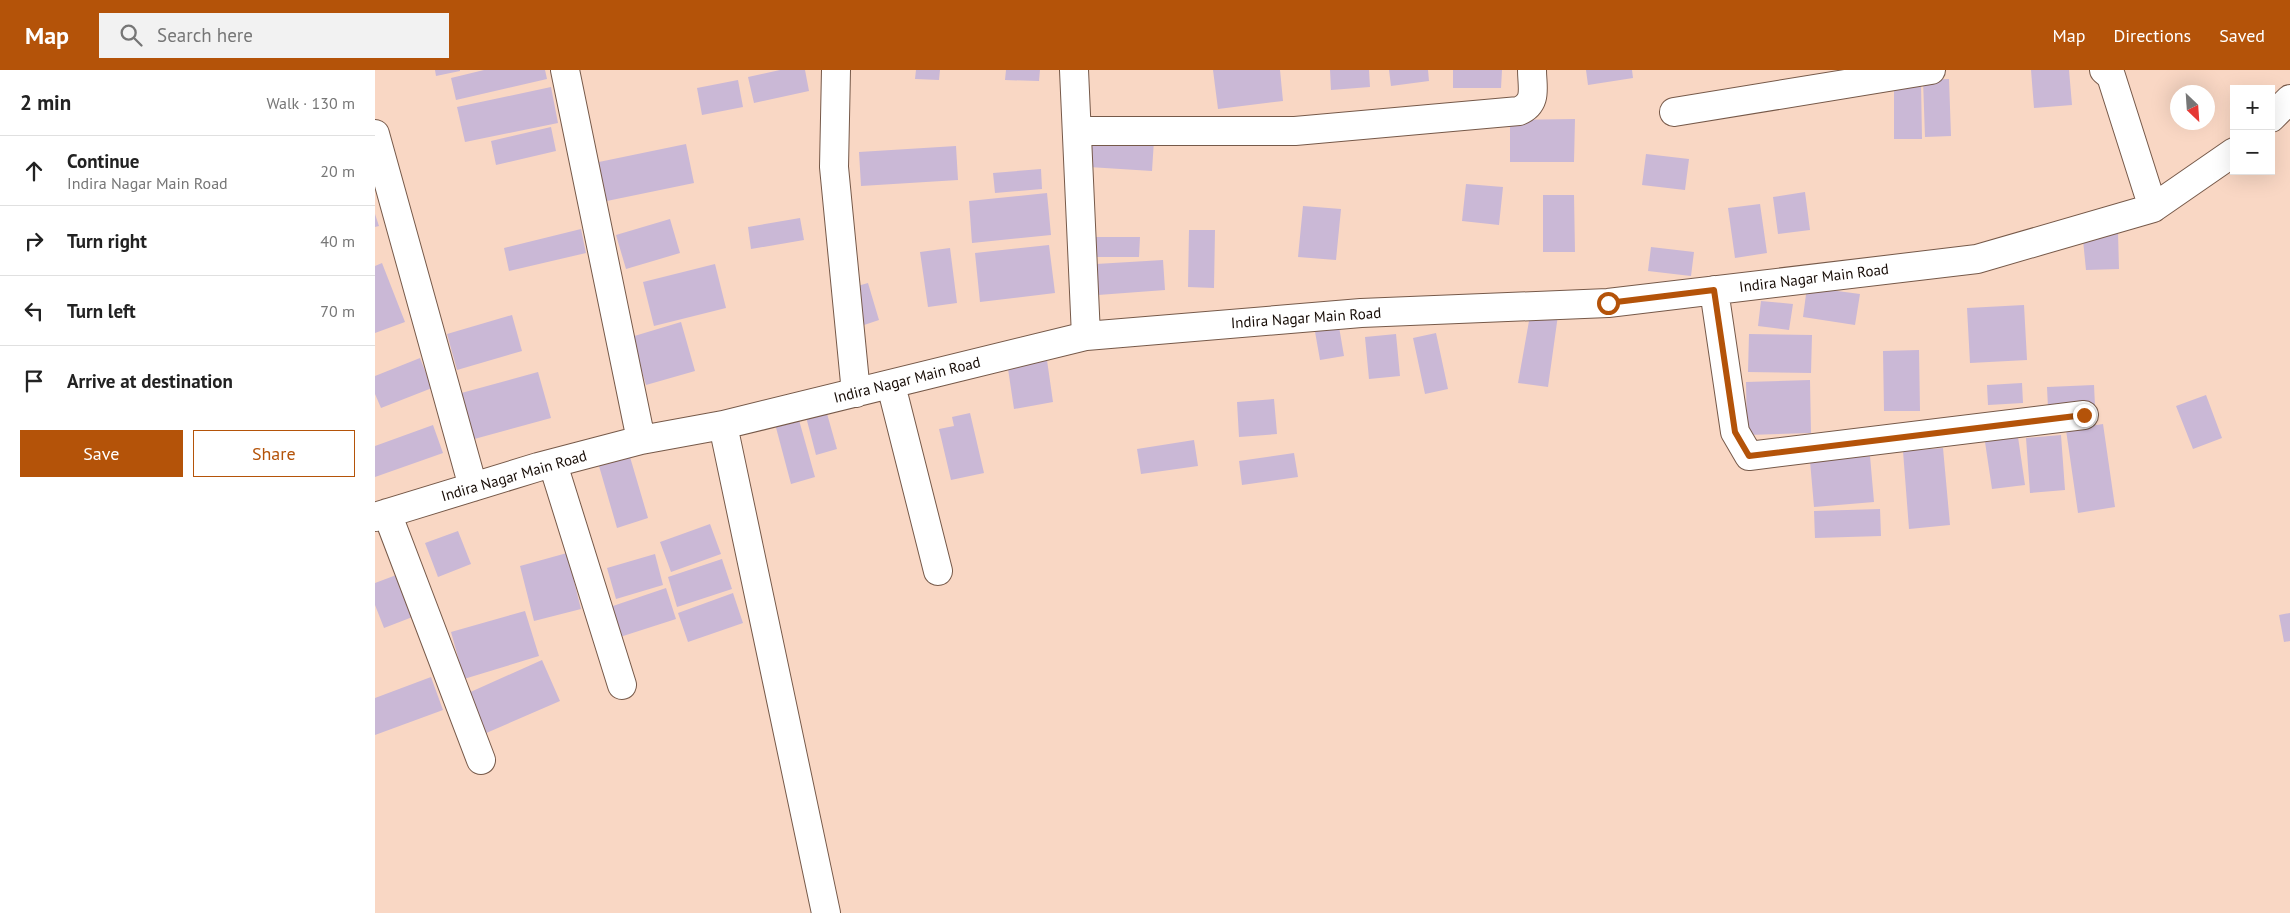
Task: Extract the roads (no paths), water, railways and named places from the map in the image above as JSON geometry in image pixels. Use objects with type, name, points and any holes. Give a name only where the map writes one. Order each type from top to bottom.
[{"type":"street","points":[[565,70],[641,440]]},
{"type":"street","points":[[835,70],[833,167],[856,393]]},
{"type":"street","points":[[1074,70],[1086,336]]},
{"type":"street","points":[[1077,132],[1295,131],[1519,111],[1528,107],[1532,102],[1532,70]]},
{"type":"street","points":[[1675,112],[1931,70]]},
{"type":"street","points":[[2104,70],[2111,76],[2153,208]]},
{"type":"street","points":[[2275,114],[2290,100]]},
{"type":"street","points":[[375,134],[473,487]]},
{"type":"street","name":"Indira Nagar Main Road","points":[[381,515],[641,440],[723,425],[1086,336],[1361,313],[1608,303],[1977,259],[2153,208],[2230,155]]},
{"type":"street","points":[[1714,290],[1735,432],[1749,456],[2084,415]]},
{"type":"street","points":[[891,384],[938,571]]},
{"type":"street","points":[[723,425],[826,913]]},
{"type":"street","points":[[553,464],[622,685]]},
{"type":"street","points":[[381,515],[481,760]]}]
